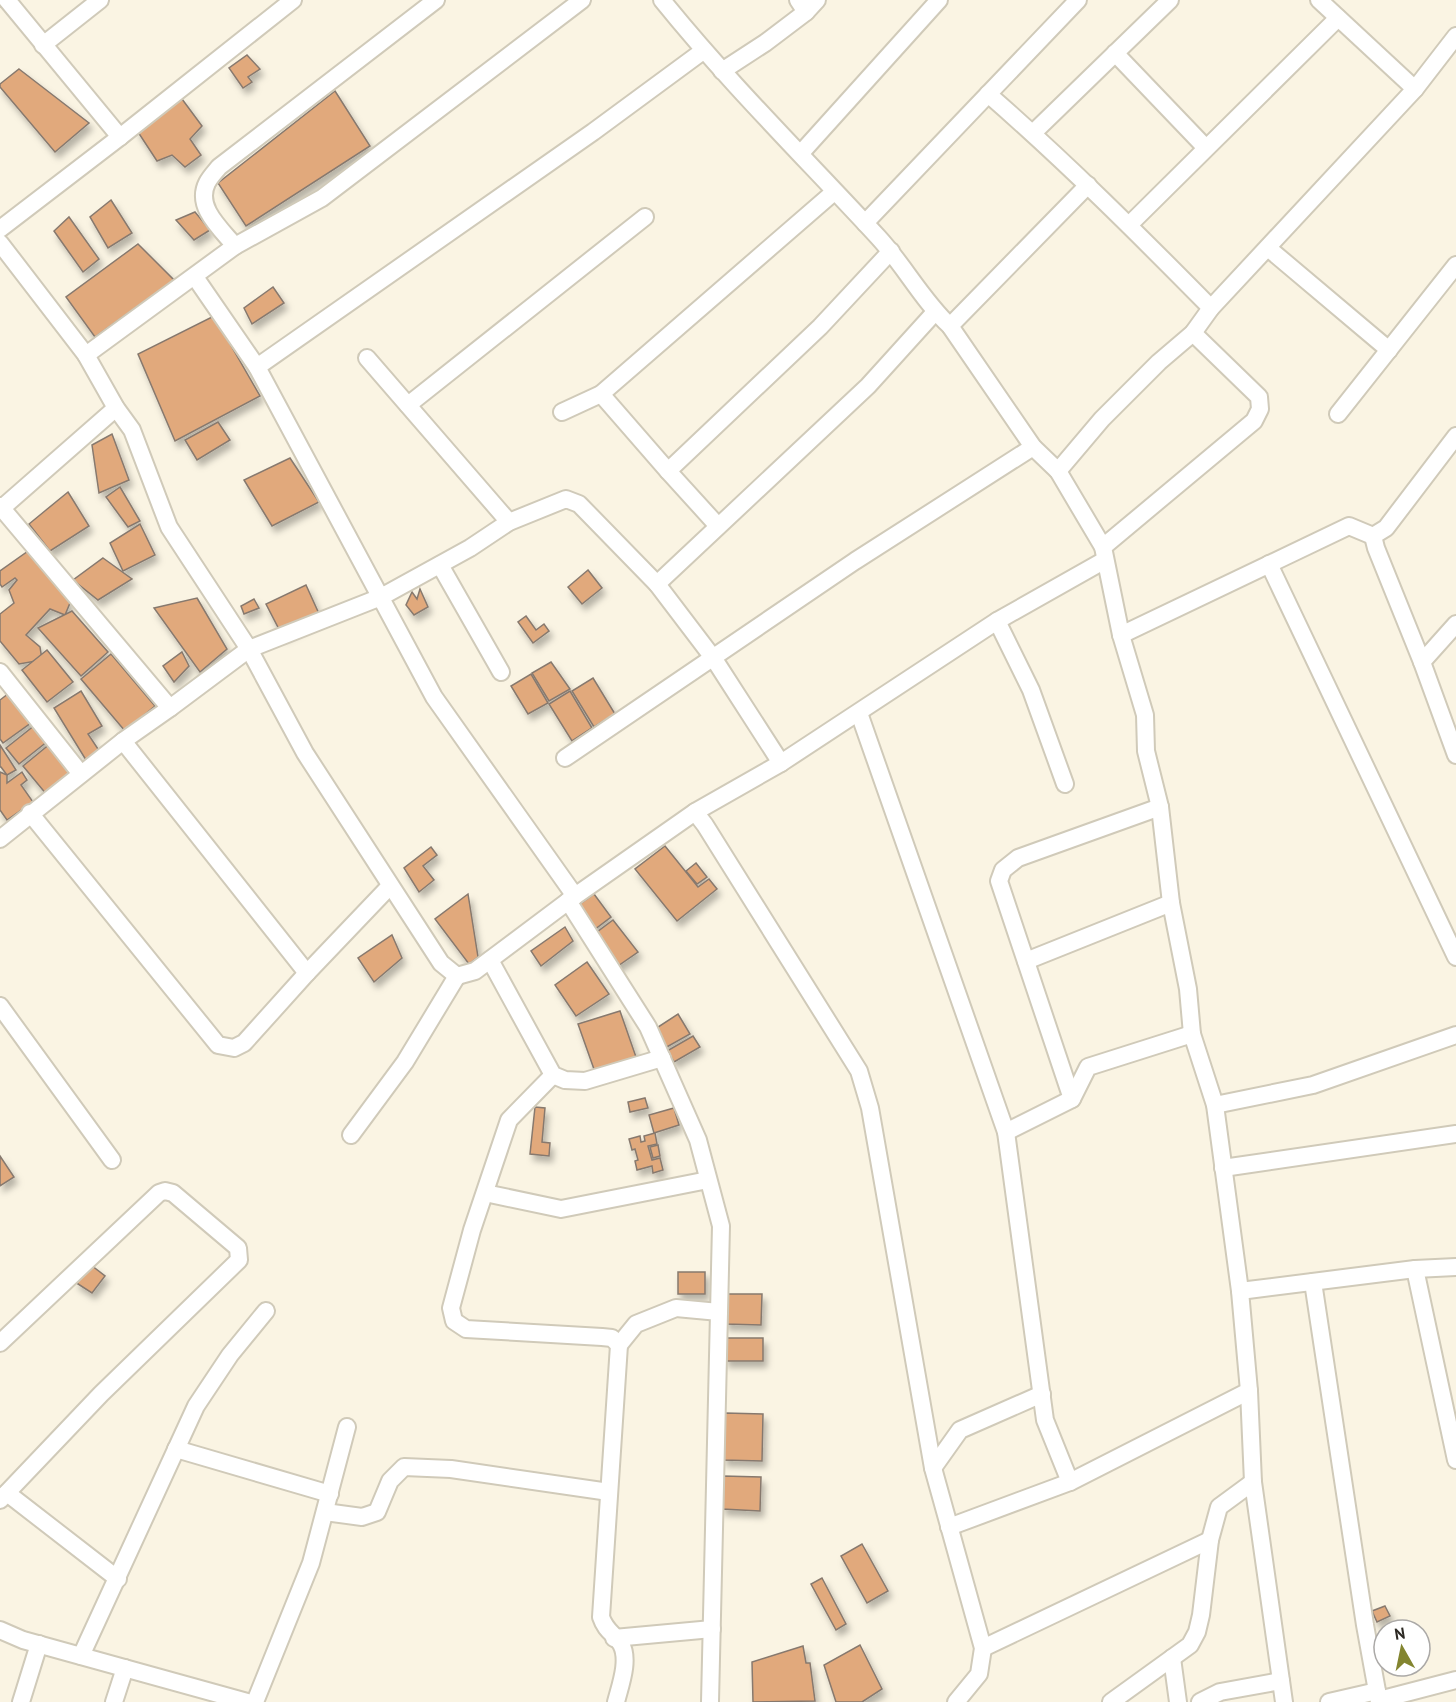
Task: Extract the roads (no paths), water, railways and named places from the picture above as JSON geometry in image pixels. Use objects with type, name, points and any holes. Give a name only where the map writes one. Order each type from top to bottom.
[{"type":"street","points":[[6,0],[120,137]]},
{"type":"street","points":[[43,45],[100,0]]},
{"type":"street","points":[[0,229],[293,0]]},
{"type":"street","points":[[235,246],[209,214],[203,197],[207,183],[219,167],[436,0]]},
{"type":"street","points":[[86,355],[235,246],[322,198],[582,0]]},
{"type":"street","points":[[662,0],[703,51],[891,251],[935,312],[950,326],[1034,447],[1058,471],[1104,554],[1121,635],[1145,715],[1146,751],[1160,807],[1171,903],[1188,989],[1192,1034],[1215,1105],[1240,1292],[1249,1391],[1253,1482],[1284,1702]]},
{"type":"street","points":[[801,153],[939,0]]},
{"type":"street","points":[[865,223],[1078,0]]},
{"type":"street","points":[[1033,133],[1170,0]]},
{"type":"street","points":[[1319,0],[1415,89]]},
{"type":"street","points":[[722,71],[765,43],[807,4]]},
{"type":"street","points":[[1129,225],[1338,18]]},
{"type":"street","points":[[1058,471],[1102,418],[1192,333],[1211,308],[1415,89],[1456,36]]},
{"type":"street","points":[[257,367],[593,132],[703,51]]},
{"type":"street","points":[[1115,53],[1206,148]]},
{"type":"street","points":[[988,94],[1088,185],[1211,308]]},
{"type":"street","points":[[950,326],[1088,185]]},
{"type":"street","points":[[562,412],[601,394],[834,192]]},
{"type":"street","points":[[408,405],[645,217]]},
{"type":"street","points":[[0,243],[86,355],[116,408],[132,430],[169,527],[249,649],[305,753],[390,886],[441,963],[457,976]]},
{"type":"street","points":[[1268,248],[1389,350]]},
{"type":"street","points":[[668,471],[820,327],[891,251]]},
{"type":"street","points":[[1338,414],[1456,265]]},
{"type":"street","points":[[195,277],[257,367],[434,698],[571,899],[648,1027],[698,1140],[721,1226],[710,1702]]},
{"type":"street","points":[[657,584],[868,386],[935,312]]},
{"type":"street","points":[[351,1135],[405,1062],[457,976],[475,971],[571,899],[695,812],[781,763],[997,621],[1104,554],[1254,421],[1260,409],[1260,397],[1192,333]]},
{"type":"street","points":[[367,358],[509,522]]},
{"type":"street","points":[[601,394],[718,526]]},
{"type":"street","points":[[116,408],[1,507],[170,708]]},
{"type":"street","points":[[1373,536],[1386,528],[1456,436]]},
{"type":"street","points":[[565,758],[714,659],[855,561],[1034,447]]},
{"type":"street","points":[[0,838],[123,741],[249,649],[381,597],[470,548],[509,522],[566,499],[579,504],[657,584],[714,659],[781,763]]},
{"type":"street","points":[[1121,635],[1349,525],[1373,536]]},
{"type":"street","points":[[1373,536],[1456,755]]},
{"type":"street","points":[[1269,564],[1456,957]]},
{"type":"street","points":[[440,565],[501,672]]},
{"type":"street","points":[[997,621],[1031,690],[1065,784]]},
{"type":"street","points":[[1422,662],[1456,624]]},
{"type":"street","points":[[0,672],[81,774]]},
{"type":"street","points":[[860,713],[1006,1132],[1045,1420],[1070,1482]]},
{"type":"street","points":[[123,741],[307,973]]},
{"type":"street","points":[[1072,1099],[999,881],[1003,870],[1018,858],[1160,807]]},
{"type":"street","points":[[695,812],[859,1071],[870,1108],[933,1468],[983,1648],[979,1674],[956,1702]]},
{"type":"street","points":[[30,813],[218,1046],[234,1048],[244,1043],[390,886]]},
{"type":"street","points":[[1026,962],[1171,903]]},
{"type":"street","points":[[490,960],[553,1075],[565,1080],[585,1081],[662,1058]]},
{"type":"street","points":[[0,1006],[111,1160]]},
{"type":"street","points":[[1006,1132],[1072,1099],[1088,1067],[1192,1034]]},
{"type":"street","points":[[1215,1105],[1313,1085],[1456,1035]]},
{"type":"street","points":[[553,1075],[509,1120],[472,1230],[451,1308],[454,1321],[466,1329],[612,1338],[619,1345]]},
{"type":"street","points":[[1224,1168],[1456,1134]]},
{"type":"street","points":[[485,1193],[561,1209],[708,1180]]},
{"type":"street","points":[[0,1343],[159,1193],[165,1191],[173,1193],[238,1248],[239,1260],[94,1402],[4,1496],[118,1579]]},
{"type":"street","points":[[1240,1292],[1415,1269],[1456,1267]]},
{"type":"street","points":[[1415,1269],[1456,1460]]},
{"type":"street","points":[[1313,1282],[1365,1625],[1379,1697]]},
{"type":"street","points":[[616,1702],[625,1659],[621,1645],[604,1628],[601,1617],[619,1345],[636,1324],[676,1308],[719,1312]]},
{"type":"street","points":[[81,1656],[196,1406],[230,1354],[266,1311]]},
{"type":"street","points":[[949,1527],[1070,1482],[1249,1391]]},
{"type":"street","points":[[933,1468],[960,1430],[1042,1394]]},
{"type":"street","points":[[255,1702],[311,1563],[347,1427]]},
{"type":"street","points":[[176,1449],[330,1494]]},
{"type":"street","points":[[325,1512],[362,1517],[377,1512],[390,1481],[404,1467],[451,1469],[609,1492]]},
{"type":"street","points":[[1112,1702],[1131,1694],[1172,1658],[1190,1646],[1202,1615],[1210,1540],[1219,1507],[1253,1482]]},
{"type":"street","points":[[983,1648],[1210,1540]]},
{"type":"street","points":[[0,1629],[39,1644],[125,1668],[212,1697],[247,1702]]},
{"type":"street","points":[[614,1638],[712,1629]]},
{"type":"street","points":[[21,1702],[39,1644]]},
{"type":"street","points":[[1172,1658],[1178,1702]]},
{"type":"street","points":[[114,1702],[125,1668]]},
{"type":"street","points":[[1329,1702],[1379,1697],[1456,1680]]},
{"type":"street","points":[[1200,1702],[1220,1692],[1281,1681]]}]
